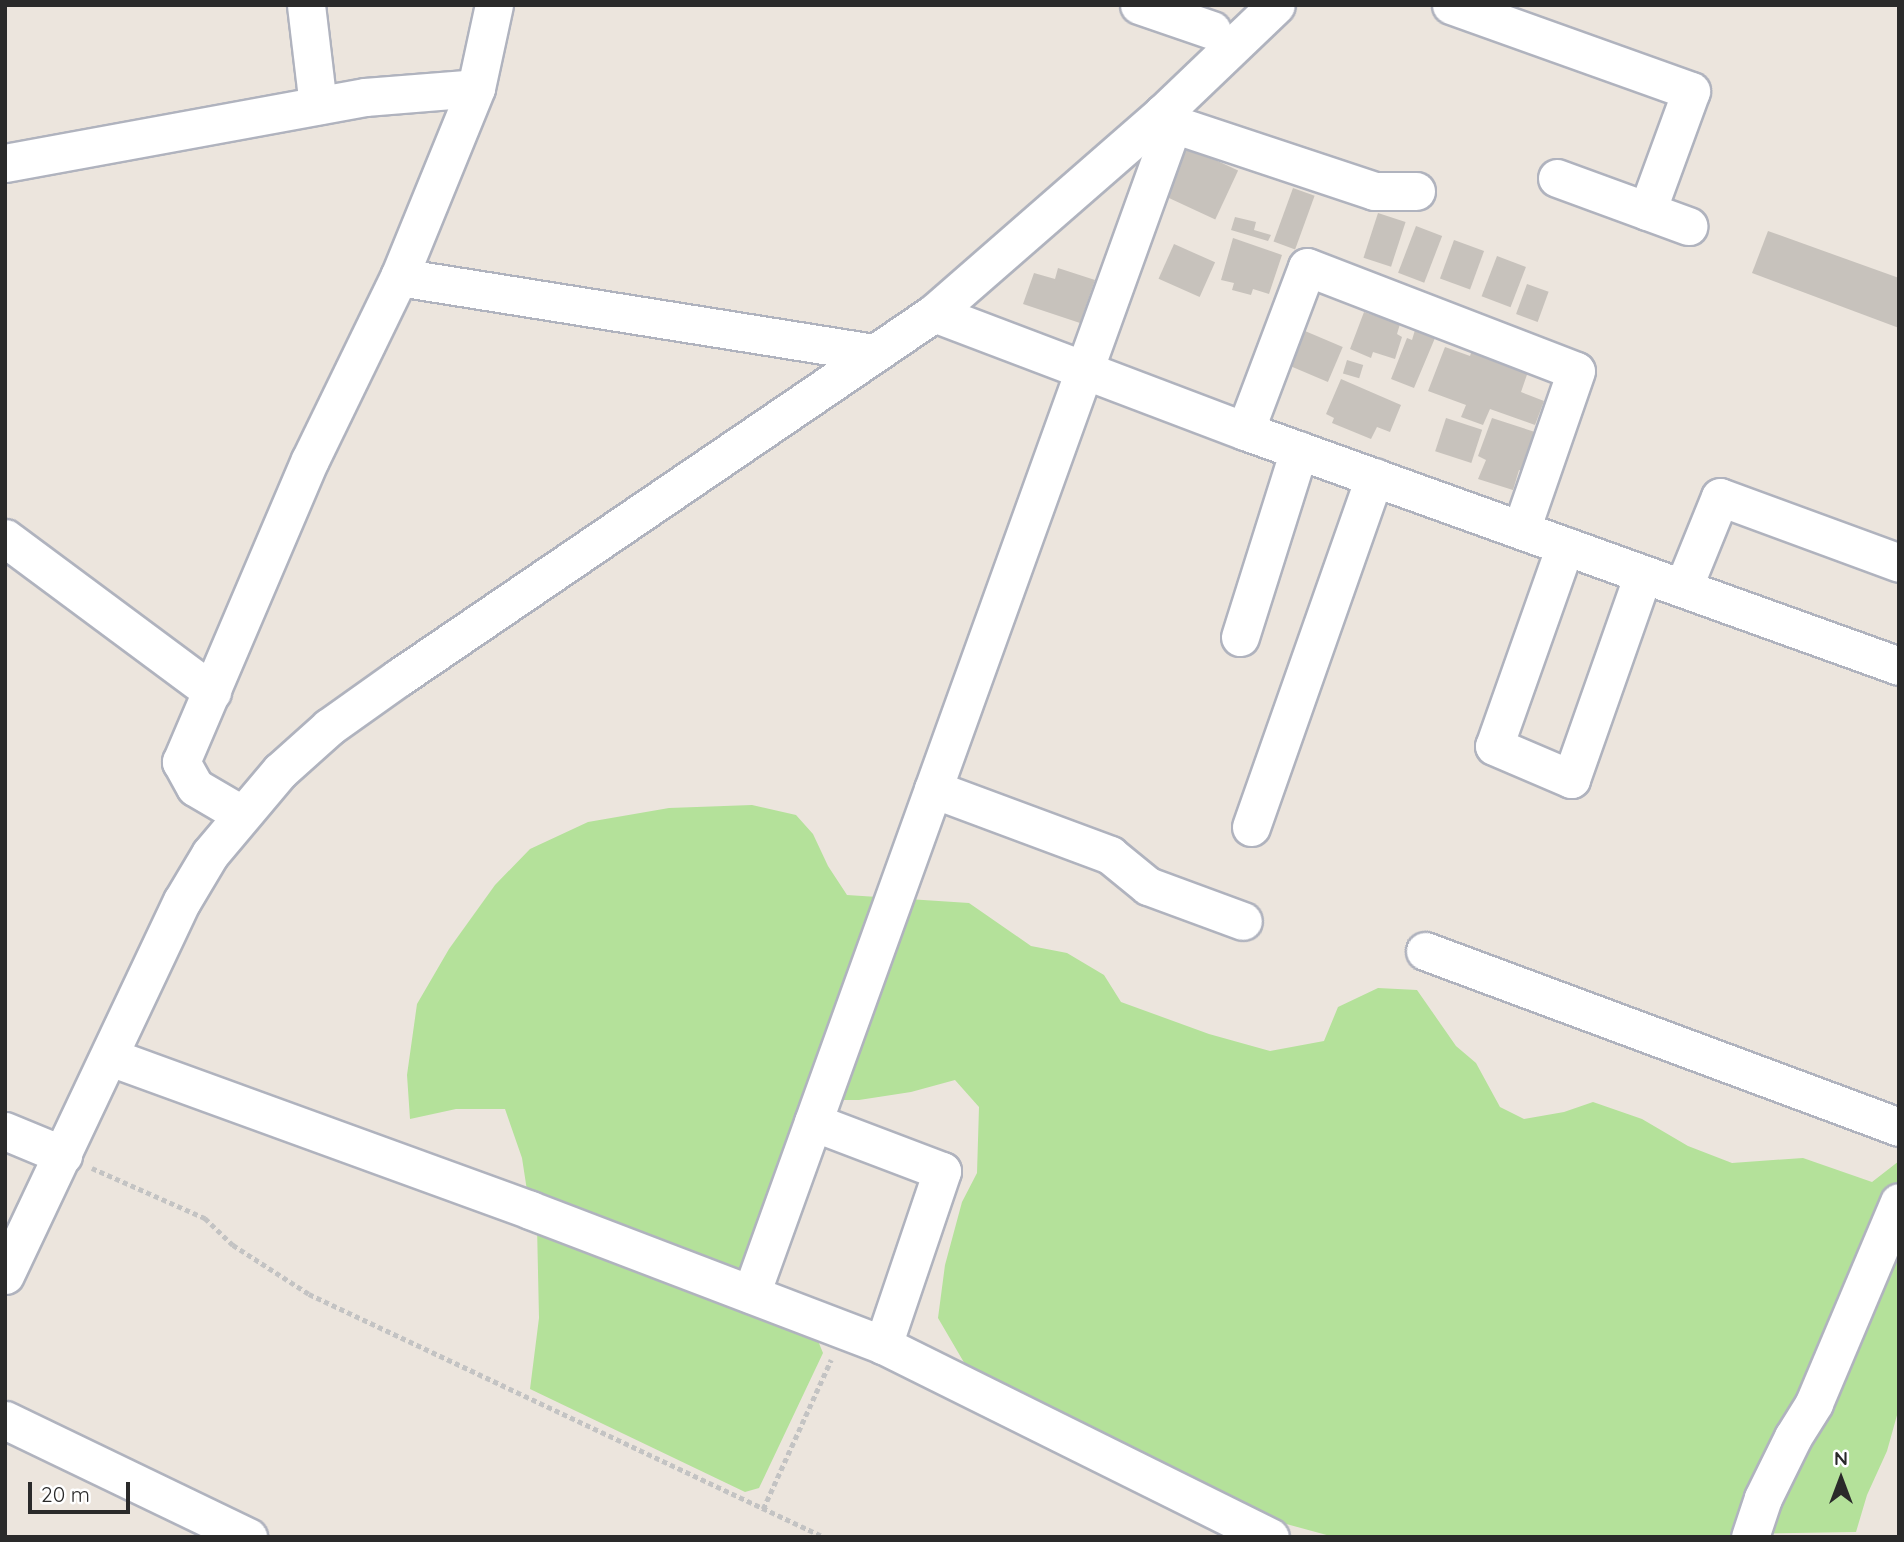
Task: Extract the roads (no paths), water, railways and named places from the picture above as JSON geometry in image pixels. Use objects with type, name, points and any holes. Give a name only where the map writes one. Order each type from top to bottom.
[{"type":"street","points":[[306,5],[318,105]]},
{"type":"street","points":[[242,814],[195,787],[181,762],[310,460],[399,277],[476,88],[494,5]]},
{"type":"street","points":[[1139,5],[1220,28]]},
{"type":"street","points":[[751,1294],[1082,371],[1168,118],[1220,28],[1276,5]]},
{"type":"street","points":[[1451,5],[1691,91],[1647,211]]},
{"type":"street","points":[[5,163],[365,97],[476,88]]},
{"type":"street","points":[[1168,118],[1374,191],[1416,191]]},
{"type":"street","points":[[5,1275],[182,901],[210,854],[280,772],[329,727],[934,313],[1168,118]]},
{"type":"street","points":[[1557,178],[1688,226]]},
{"type":"street","points":[[1245,431],[1307,267],[1576,371],[1521,530]]},
{"type":"street","points":[[399,277],[873,353]]},
{"type":"street","points":[[934,313],[1245,431],[1899,666]]},
{"type":"street","points":[[1240,637],[1299,450]]},
{"type":"street","points":[[1251,827],[1374,477]]},
{"type":"street","points":[[1684,588],[1720,498],[1899,563]]},
{"type":"street","points":[[5,538],[212,692]]},
{"type":"street","points":[[1565,546],[1494,746],[1571,779],[1643,574]]},
{"type":"street","points":[[933,789],[1110,855],[1147,886],[1243,921]]},
{"type":"street","points":[[1425,951],[1899,1127]]},
{"type":"street","points":[[110,1057],[883,1345],[1270,1537]]},
{"type":"street","points":[[813,1122],[942,1171],[883,1345]]},
{"type":"street","points":[[5,1131],[63,1155]]},
{"type":"street","points":[[1750,1537],[1769,1486],[1793,1437],[1814,1403],[1899,1202]]},
{"type":"street","points":[[5,1420],[248,1537]]}]
